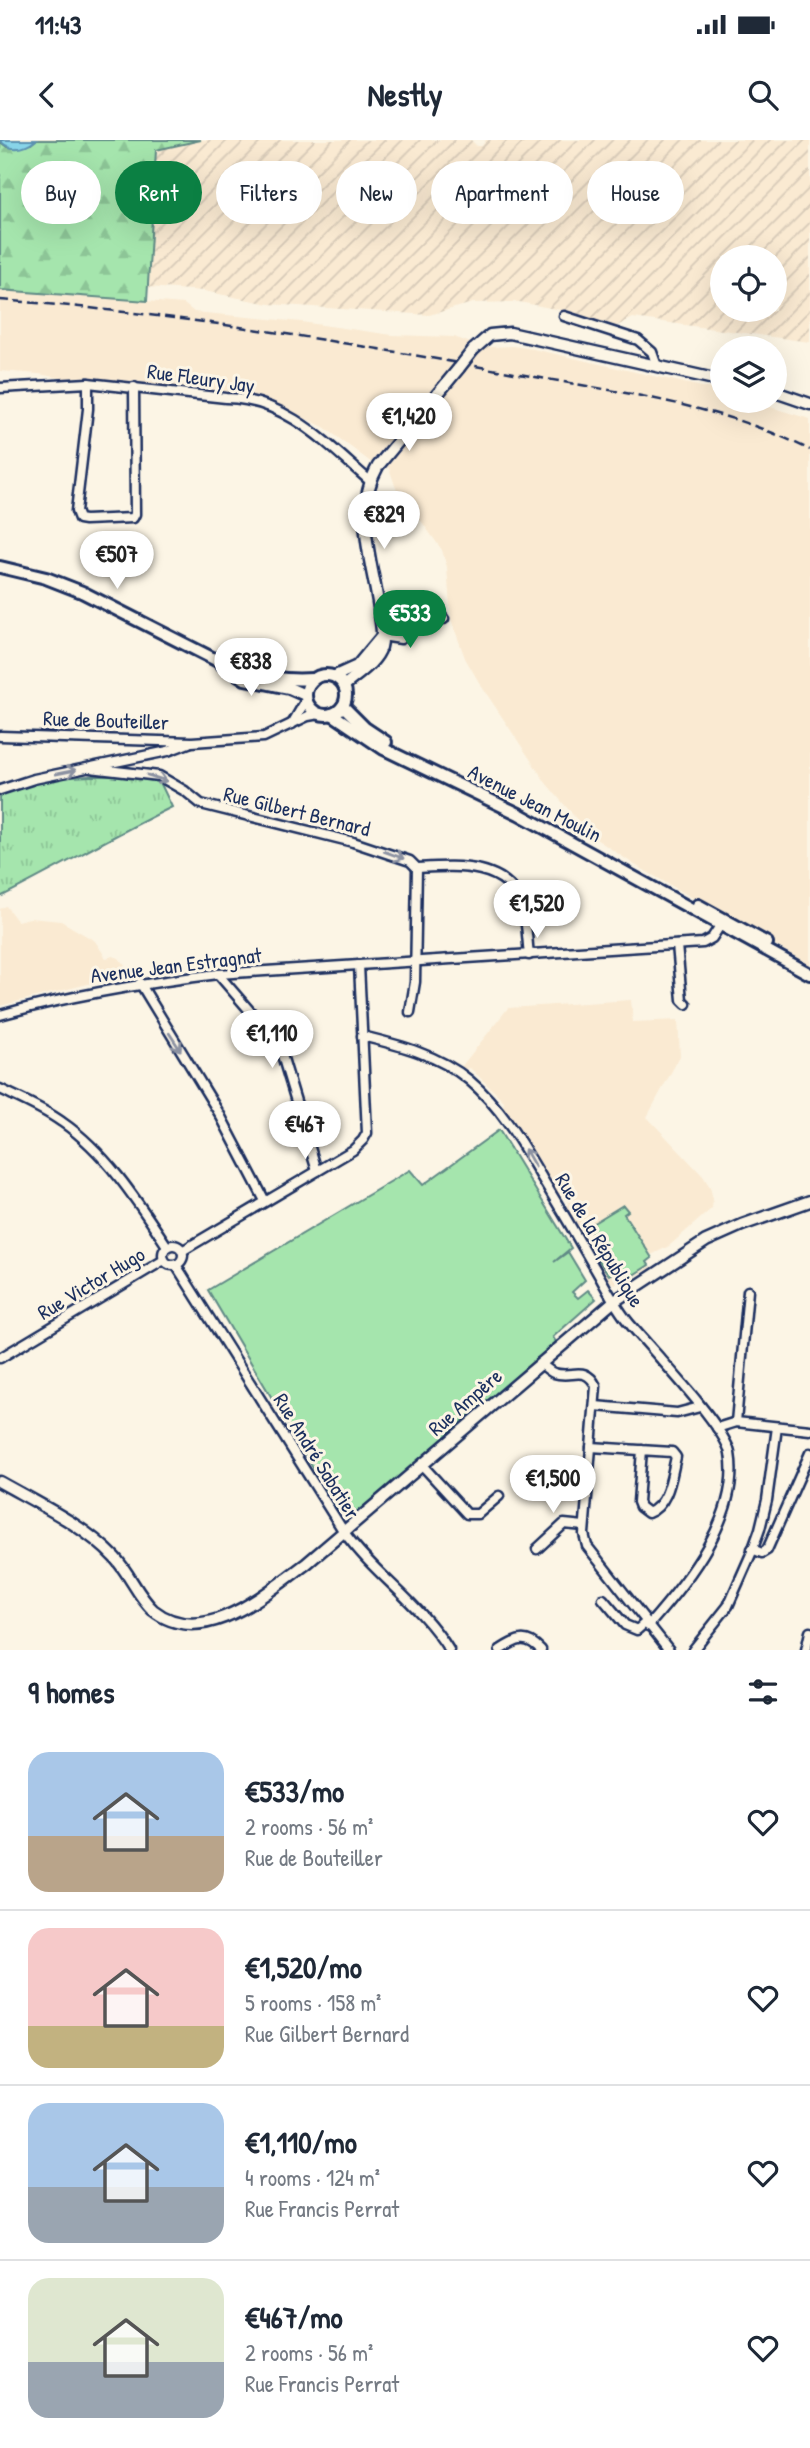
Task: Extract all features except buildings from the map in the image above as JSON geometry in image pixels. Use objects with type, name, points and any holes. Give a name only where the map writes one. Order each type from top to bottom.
[{"type":"main road","points":[[0,567],[46,578],[82,592],[216,660],[262,677],[282,681],[313,679],[323,674],[335,676],[344,686],[346,700],[343,706],[332,714],[319,714],[313,710],[306,697],[289,688],[244,679],[216,660]]},
{"type":"main road","points":[[306,697],[313,679]]},
{"type":"main road","name":"Avenue Jean Moulin","points":[[343,706],[365,728],[388,743],[598,849],[723,923]]},
{"type":"main road","name":"Avenue Jean Moulin","points":[[332,714],[384,749],[519,814],[723,923]]},
{"type":"main road","points":[[723,923],[810,966]]},
{"type":"main road","points":[[723,923],[810,974]]},
{"type":"street","points":[[564,316],[638,340],[652,352],[657,366]]},
{"type":"street","points":[[344,686],[376,656],[381,647],[382,636],[365,524],[371,482],[383,460],[485,338],[502,332],[710,378]]},
{"type":"street","points":[[88,383],[88,409],[76,511],[79,519],[85,520],[133,518],[135,514],[134,387]]},
{"type":"street","name":"Rue Fleury Jay","points":[[0,388],[88,383],[246,398],[290,416],[319,435],[371,482]]},
{"type":"street","points":[[787,397],[810,404]]},
{"type":"street","points":[[382,636],[401,639],[430,616],[439,614],[444,619]]},
{"type":"street","points":[[335,676],[357,666],[382,636]]},
{"type":"street","points":[[292,724],[306,697]]},
{"type":"street","name":"Rue de Bouteiller","points":[[0,736],[192,741],[264,737],[319,714]]},
{"type":"street","points":[[0,790],[34,779],[168,751],[192,741]]},
{"type":"street","name":"Rue Gilbert Bernard","points":[[90,768],[159,776],[201,804],[353,842],[410,861],[417,868],[446,866],[490,871],[514,891],[522,906],[529,954]]},
{"type":"street","points":[[410,1012],[416,962],[417,868]]},
{"type":"street","name":"Avenue Jean Estragnat","points":[[0,1016],[90,992],[218,974],[703,943],[712,938],[723,923]]},
{"type":"street","points":[[677,945],[682,1000],[686,1004]]},
{"type":"street","points":[[182,1251],[353,1150],[365,1137],[359,964]]},
{"type":"street","points":[[218,974],[268,1032],[282,1055],[317,1171]]},
{"type":"street","points":[[140,983],[219,1113],[265,1201]]},
{"type":"street","name":"Rue de la République","points":[[362,1036],[402,1046],[447,1065],[486,1095],[517,1134],[613,1302],[717,1428],[730,1451],[731,1482],[724,1510],[708,1546],[686,1580],[647,1624]]},
{"type":"street","points":[[0,1089],[39,1107],[83,1139],[139,1205],[167,1246]]},
{"type":"street","name":"Rue Ampère","points":[[0,1482],[93,1539],[115,1559],[151,1608],[168,1620],[187,1626],[212,1625],[263,1596],[344,1532],[613,1302],[706,1241],[810,1201]]},
{"type":"street","points":[[174,1244],[182,1251],[182,1259],[176,1265],[169,1265],[164,1260],[163,1252],[167,1246],[174,1244]]},
{"type":"street","name":"Rue Victor Hugo","points":[[0,1357],[164,1260]]},
{"type":"street","name":"Rue André Sabatier","points":[[176,1265],[356,1549],[429,1621],[449,1650]]},
{"type":"street","points":[[736,1422],[748,1291]]},
{"type":"street","points":[[540,1363],[554,1373],[582,1373],[592,1377],[596,1386],[584,1526],[587,1546],[669,1650]]},
{"type":"street","points":[[595,1406],[677,1413],[700,1407]]},
{"type":"street","points":[[717,1428],[736,1422],[810,1430]]},
{"type":"street","points":[[693,1650],[729,1606],[752,1549],[767,1500],[777,1427]]},
{"type":"street","points":[[592,1447],[642,1450],[672,1452],[676,1457],[666,1495],[657,1510],[648,1513],[638,1502],[642,1450]]},
{"type":"street","points":[[752,1549],[762,1553],[767,1550],[810,1453]]},
{"type":"street","points":[[422,1465],[467,1514],[478,1514],[499,1496]]},
{"type":"street","points":[[537,1549],[564,1524],[584,1526]]},
{"type":"street","points":[[603,1599],[625,1625],[637,1630],[647,1624]]},
{"type":"street","points":[[806,1650],[810,1632]]},
{"type":"street","points":[[500,1650],[512,1642],[522,1640],[533,1641],[541,1650]]},
{"type":"shaded area","points":[[201,140],[471,140],[477,146],[482,146],[486,140],[810,140],[810,342],[787,339],[787,336],[766,336],[633,318],[615,327],[571,312],[519,302],[473,303],[429,315],[269,304],[204,291],[147,287],[151,224],[202,224],[202,161],[155,161],[156,150]]},
{"type":"shaded area","points":[[0,290],[184,304],[194,312],[301,322],[392,335],[454,337],[476,345],[533,349],[710,389],[710,413],[787,412],[810,419],[810,965],[635,865],[584,828],[546,783],[465,658],[451,619],[447,567],[442,550],[397,491],[389,468],[381,464],[376,466],[324,427],[257,397],[85,383],[39,374],[0,371]]},
{"type":"shaded area","points":[[6,906],[17,921],[30,918],[61,921],[95,941],[106,958],[119,958],[128,974],[0,1006],[0,909]]},
{"type":"shaded area","points":[[631,1000],[633,1022],[678,1020],[680,1056],[647,1117],[703,1176],[713,1199],[712,1208],[669,1246],[651,1255],[652,1258],[647,1262],[652,1268],[623,1283],[614,1284],[606,1279],[565,1209],[568,1203],[566,1199],[557,1194],[503,1108],[504,1101],[470,1068],[461,1067],[508,1008]]},
{"type":"green space","points":[[36,140],[201,140],[156,150],[155,161],[115,161],[115,224],[152,224],[147,301],[0,290],[0,142],[7,147],[31,144]]},
{"type":"green space","points":[[124,776],[160,782],[172,807],[0,897],[0,793],[54,778]]},
{"type":"green space","points":[[499,1130],[571,1248],[554,1262],[568,1252],[585,1280],[572,1292],[578,1298],[588,1290],[596,1299],[553,1337],[556,1342],[358,1511],[338,1510],[208,1290],[410,1170],[423,1185]]},
{"type":"green space","points":[[623,1205],[628,1211],[624,1214],[652,1258],[647,1262],[649,1265],[627,1279],[622,1273],[617,1276],[614,1272],[609,1275],[596,1257],[603,1252],[587,1227]]},
{"type":"water","points":[[0,140],[36,140],[27,146],[12,148]]},
{"type":"railway","points":[[0,300],[258,330],[627,393],[739,421],[810,450]]}]
